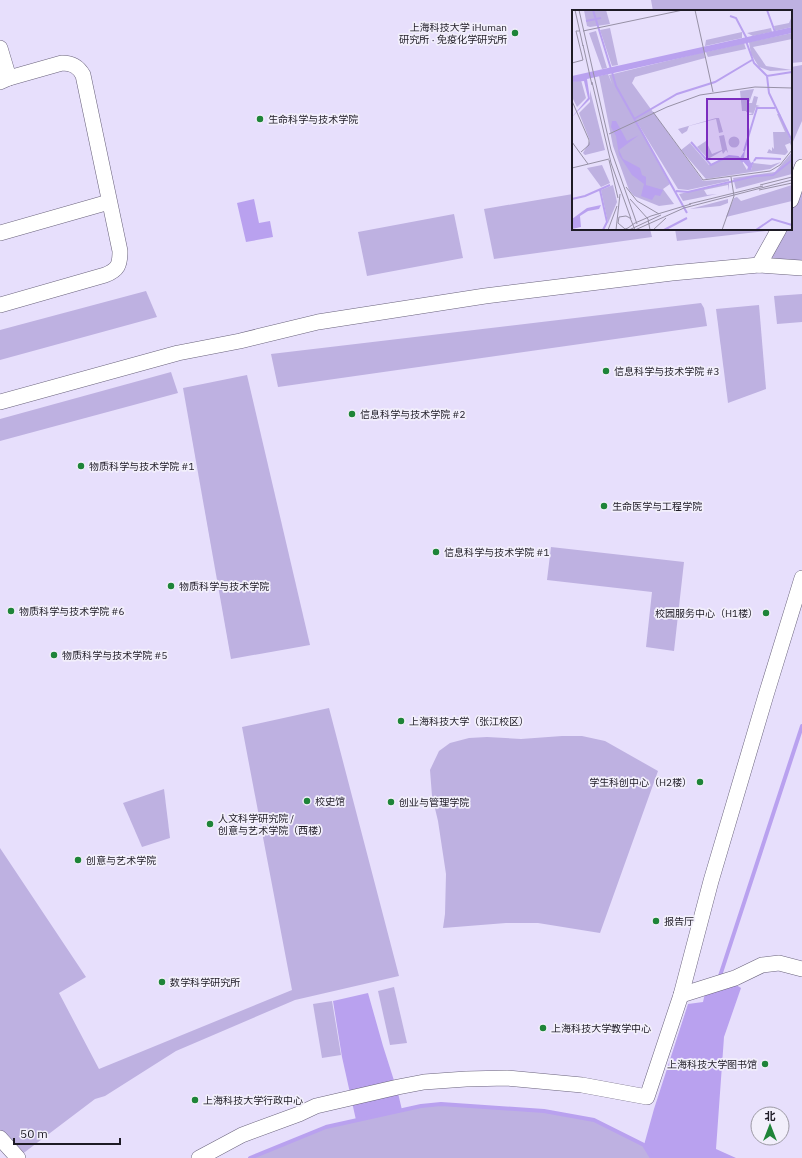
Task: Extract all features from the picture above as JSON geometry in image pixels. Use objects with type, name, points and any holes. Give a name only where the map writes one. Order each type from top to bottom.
[{"type":"street","points":[[0,48],[5,80],[62,64],[70,64],[80,70],[83,76],[120,251],[118,266],[113,272],[0,305]]},
{"type":"street","points":[[792,197],[802,167]]},
{"type":"street","points":[[0,233],[109,202]]},
{"type":"street","points":[[759,265],[778,230]]},
{"type":"street","points":[[0,402],[178,354],[318,322],[485,296],[672,273],[759,265],[802,268]]},
{"type":"street","points":[[199,1158],[242,1135],[299,1114],[316,1106],[424,1082],[507,1078],[582,1085],[647,1097],[681,995],[715,866],[802,578]]},
{"type":"street","points":[[681,995],[736,978],[762,965],[779,963],[802,969]]},
{"type":"street","points":[[0,1138],[18,1158]]},
{"type":"shaded area","points":[[651,0],[802,0],[802,62],[792,63],[792,10],[653,10]]},
{"type":"shaded area","points":[[802,65],[802,121],[792,144],[792,67]]},
{"type":"shaded area","points":[[802,167],[802,268],[759,265],[778,230],[792,230],[792,197]]},
{"type":"shaded area","points":[[572,194],[572,230],[650,230],[652,237],[494,259],[484,209]]},
{"type":"shaded area","points":[[254,199],[259,223],[270,221],[273,237],[246,242],[237,203]]},
{"type":"shaded area","points":[[454,214],[463,258],[367,276],[358,232]]},
{"type":"shaded area","points":[[675,230],[766,230],[766,231],[677,241]]},
{"type":"shaded area","points":[[146,291],[157,317],[0,360],[0,330]]},
{"type":"shaded area","points":[[802,294],[802,322],[777,324],[774,296]]},
{"type":"shaded area","points":[[701,303],[704,308],[707,326],[278,387],[271,354]]},
{"type":"shaded area","points":[[759,305],[766,389],[728,403],[716,309]]},
{"type":"shaded area","points":[[171,372],[178,393],[0,441],[0,419]]},
{"type":"shaded area","points":[[247,375],[310,645],[231,659],[183,388]]},
{"type":"shaded area","points":[[551,547],[684,562],[674,651],[646,647],[652,592],[547,580]]},
{"type":"shaded area","points":[[329,708],[399,976],[295,1000],[176,1051],[105,1096],[95,1099],[17,1158],[0,1138],[0,848],[86,977],[59,993],[99,1069],[292,990],[242,727]]},
{"type":"shaded area","points":[[582,736],[605,741],[658,771],[600,933],[538,923],[506,923],[443,928],[445,914],[446,874],[438,821],[432,796],[430,770],[439,751],[450,743],[469,738],[487,737],[521,739]]},
{"type":"shaded area","points":[[164,789],[170,838],[142,847],[123,803]]},
{"type":"shaded area","points":[[733,983],[741,988],[724,1037],[716,1149],[736,1158],[652,1158],[644,1145],[688,1004],[703,1002],[705,993]]},
{"type":"shaded area","points":[[394,987],[407,1043],[390,1045],[378,991]]},
{"type":"shaded area","points":[[368,993],[402,1110],[356,1120],[342,1057],[333,1001]]},
{"type":"shaded area","points":[[332,1001],[341,1055],[322,1058],[313,1004]]},
{"type":"shaded area","points":[[441,1104],[531,1110],[594,1120],[644,1145],[652,1158],[251,1158],[326,1127],[421,1106]]},
{"type":"waterway","points":[[719,979],[802,726]]},
{"type":"waterway","points":[[250,1158],[326,1127],[421,1106],[441,1104],[544,1111],[594,1120],[644,1145],[652,1158]]},
{"type":"place","name":"上海科技大学 iHuman 研究所 · 免疫化学研究所","points":[[515,33]]},
{"type":"place","name":"生命科学与技术学院","points":[[260,119]]},
{"type":"place","name":"信息科学与技术学院 #3","points":[[606,371]]},
{"type":"place","name":"信息科学与技术学院 #2","points":[[352,414]]},
{"type":"place","name":"物质科学与技术学院 #1","points":[[81,466]]},
{"type":"place","name":"生命医学与工程学院","points":[[604,506]]},
{"type":"place","name":"信息科学与技术学院 #1","points":[[436,552]]},
{"type":"place","name":"物质科学与技术学院","points":[[171,586]]},
{"type":"place","name":"物质科学与技术学院 #6","points":[[11,611]]},
{"type":"place","name":"校园服务中心（H1楼）","points":[[766,613]]},
{"type":"place","name":"物质科学与技术学院 #5","points":[[54,655]]},
{"type":"place","name":"上海科技大学（张江校区）","points":[[401,721]]},
{"type":"place","name":"学生科创中心（H2楼）","points":[[700,782]]},
{"type":"place","name":"校史馆","points":[[307,801]]},
{"type":"place","name":"创业与管理学院","points":[[391,802]]},
{"type":"place","name":"人文科学研究院 / 创意与艺术学院（西楼）","points":[[210,824]]},
{"type":"place","name":"创意与艺术学院","points":[[78,860]]},
{"type":"place","name":"报告厅","points":[[656,921]]},
{"type":"place","name":"数学科学研究所","points":[[162,982]]},
{"type":"place","name":"上海科技大学教学中心","points":[[543,1028]]},
{"type":"place","name":"上海科技大学图书馆","points":[[765,1064]]},
{"type":"place","name":"上海科技大学行政中心","points":[[195,1100]]}]
